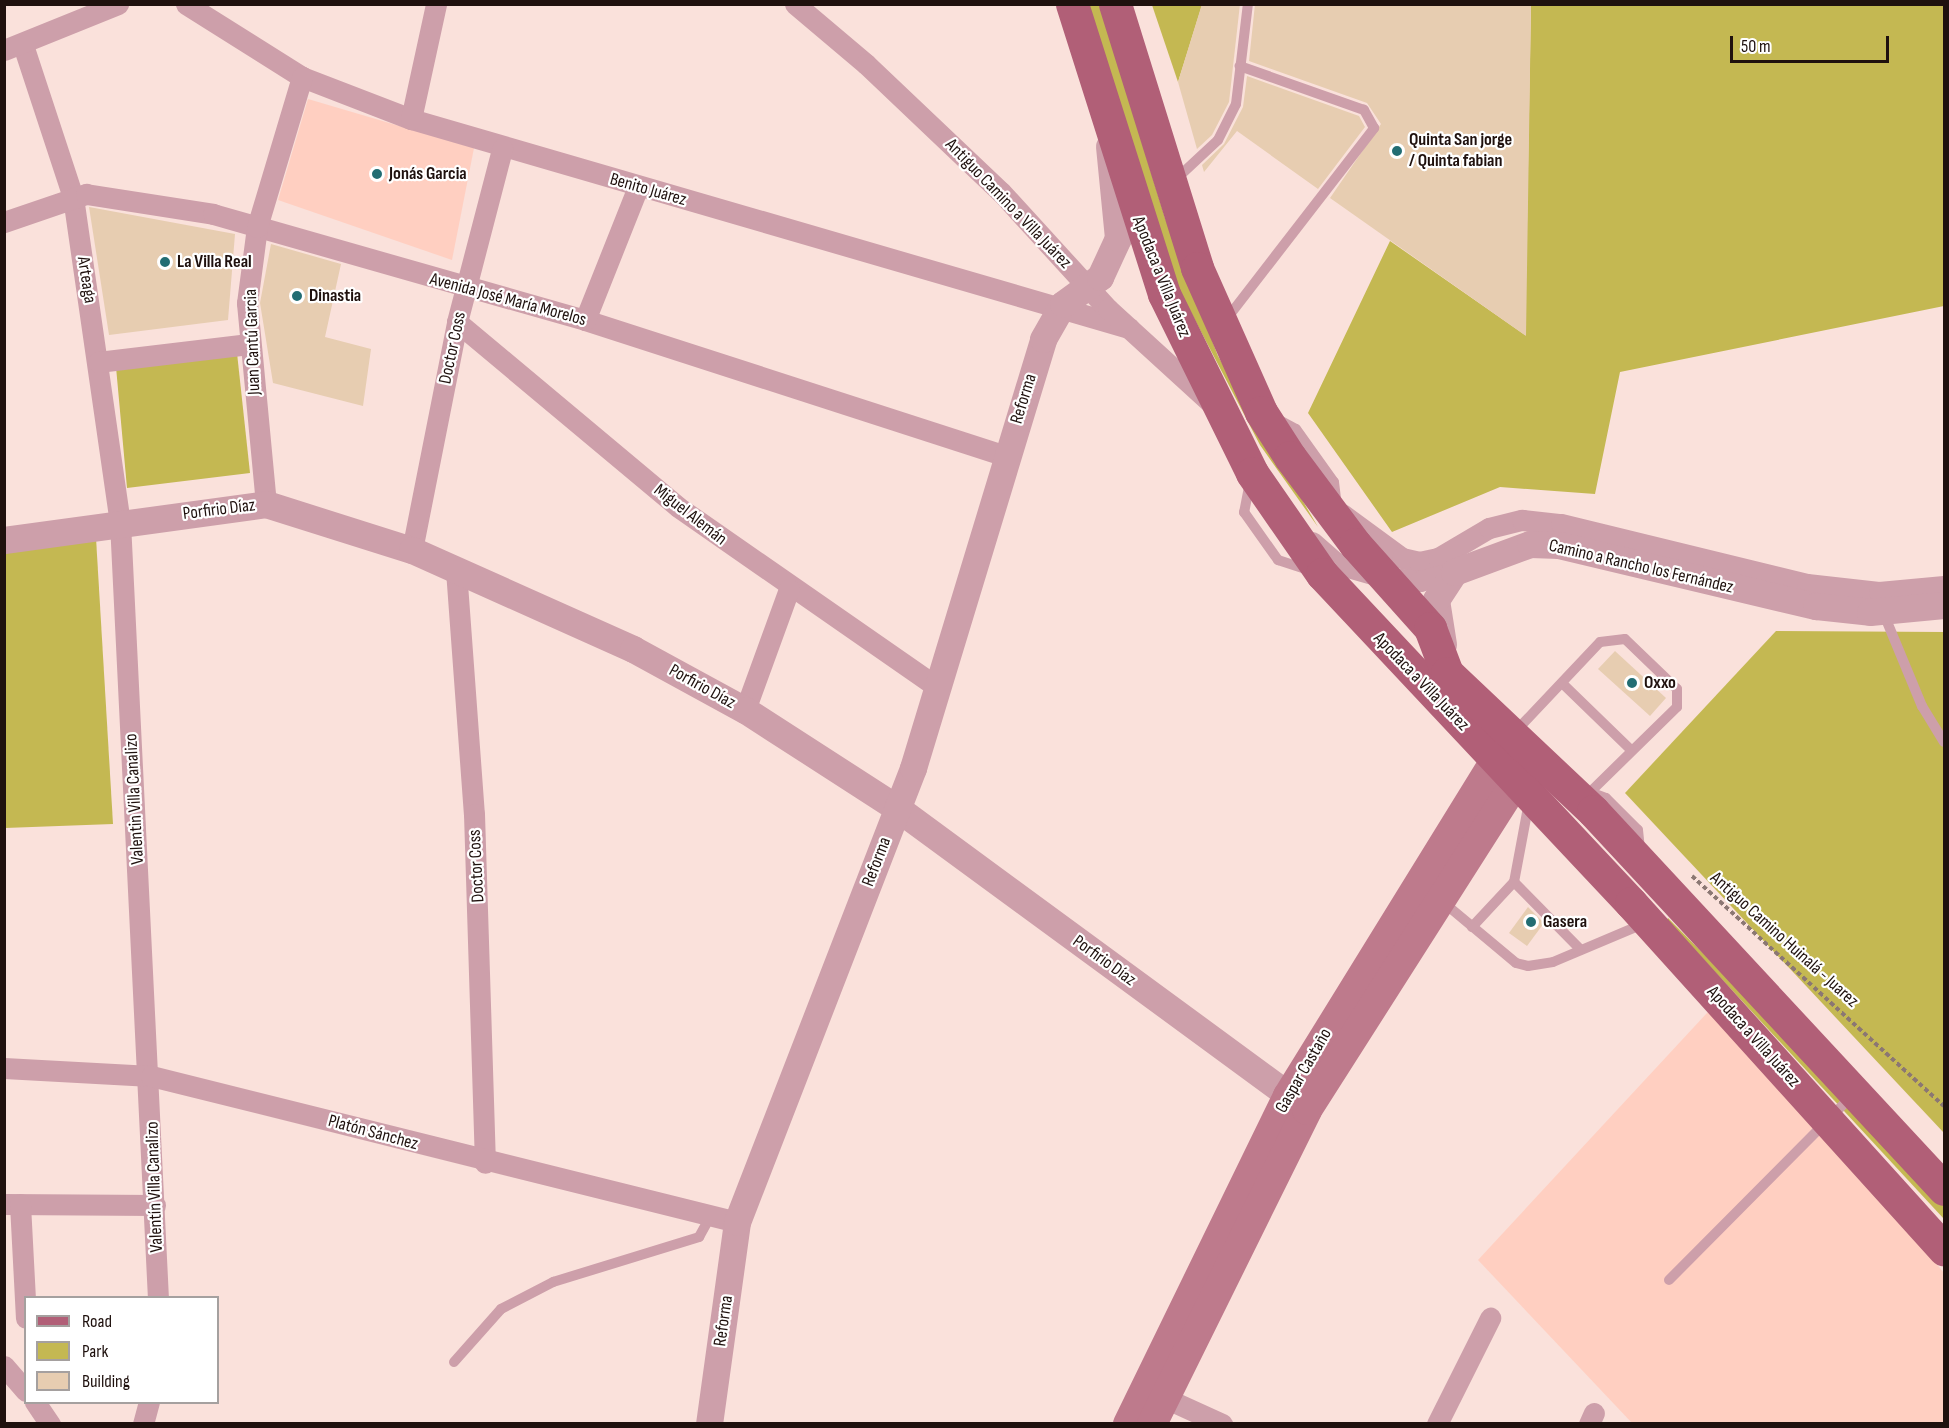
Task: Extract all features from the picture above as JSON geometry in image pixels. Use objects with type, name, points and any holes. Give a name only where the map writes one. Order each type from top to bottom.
[{"type":"main road","name":"Apodaca a Villa Juárez","points":[[1072,4],[1110,130],[1164,294],[1217,408],[1250,469],[1322,574],[1517,765],[1580,793],[1641,866],[1944,1189]]},
{"type":"main road","name":"Apodaca a Villa Juárez","points":[[1115,4],[1171,185],[1221,324],[1262,412],[1333,512],[1383,577],[1430,628],[1452,677],[1517,765],[1649,922],[1944,1250]]},
{"type":"main road","name":"Gaspar Castaño","points":[[1128,1424],[1153,1403],[1298,1103],[1415,884],[1517,765]]},
{"type":"main road","name":"Gaspar Castaño","points":[[1298,1103],[1441,900],[1517,765]]},
{"type":"street","points":[[14,47],[118,4]]},
{"type":"street","name":"Benito Juárez","points":[[186,4],[302,77],[411,119],[502,149],[1066,305],[1129,328]]},
{"type":"street","points":[[411,119],[436,4]]},
{"type":"street","name":"Antiguo Camino a Villa Juárez","points":[[795,4],[866,64],[1001,192],[1087,286],[1129,328],[1217,408]]},
{"type":"street","name":"Arteaga","points":[[14,47],[73,197],[120,522]]},
{"type":"street","name":"Juan Cantú Garcia","points":[[266,504],[249,344],[247,303],[257,226],[302,77]]},
{"type":"street","points":[[1066,305],[1100,277],[1118,238],[1110,130]]},
{"type":"street","name":"Doctor Coss","points":[[412,550],[457,322],[502,149]]},
{"type":"street","points":[[585,320],[638,187]]},
{"type":"street","name":"Avenida José María Morelos","points":[[4,222],[73,197],[106,193],[257,226],[466,289],[585,320],[1007,456]]},
{"type":"street","name":"Reforma","points":[[709,1424],[738,1222],[897,808],[938,688],[1042,339],[1066,305]]},
{"type":"street","name":"Miguel Alemán","points":[[457,322],[678,507],[789,589],[938,688]]},
{"type":"street","points":[[98,363],[249,344]]},
{"type":"street","points":[[1250,469],[1314,545],[1337,564],[1383,577],[1420,581],[1454,573]]},
{"type":"street","name":"Porfirio Díaz","points":[[4,540],[120,522],[266,504],[412,550],[633,649],[745,710],[897,808],[1298,1103]]},
{"type":"street","points":[[1333,512],[1401,558],[1419,562],[1438,558],[1489,528],[1522,520],[1561,524],[1807,584],[1879,592],[1944,586]]},
{"type":"street","name":"Valentin Villa Canalizo","points":[[120,522],[151,1076]]},
{"type":"street","name":"Camino a Rancho los Fernández","points":[[1454,573],[1505,549],[1559,545],[1816,606],[1883,612],[1944,605]]},
{"type":"street","name":"Doctor Coss","points":[[456,570],[474,814],[485,1163]]},
{"type":"street","points":[[1452,677],[1436,600],[1454,573]]},
{"type":"street","points":[[745,710],[789,589]]},
{"type":"street","name":"Platón Sánchez","points":[[4,1068],[151,1076],[485,1163],[738,1222]]},
{"type":"street","name":"Valentín Villa Canalizo","points":[[151,1076],[158,1296]]},
{"type":"street","points":[[24,1302],[12,1204],[155,1204]]},
{"type":"street","points":[[1437,1424],[1490,1318]]},
{"type":"street","points":[[4,1366],[24,1389]]},
{"type":"street","points":[[1153,1403],[1222,1424]]},
{"type":"street","points":[[36,1404],[50,1424]]},
{"type":"street","points":[[143,1424],[148,1404]]},
{"type":"lane","points":[[1171,185],[1218,140],[1236,104],[1248,4]]},
{"type":"lane","points":[[1221,324],[1374,128],[1364,110],[1240,66]]},
{"type":"lane","points":[[1883,612],[1922,706],[1944,742]]},
{"type":"lane","points":[[1472,927],[1514,882],[1517,765],[1563,684],[1600,642],[1612,638],[1625,639],[1677,689],[1677,707],[1580,793]]},
{"type":"lane","points":[[1563,684],[1630,749]]},
{"type":"lane","points":[[1514,882],[1581,950]]},
{"type":"lane","points":[[1415,884],[1441,900],[1472,927],[1528,966],[1581,950],[1649,922]]},
{"type":"lane","points":[[1669,1280],[1854,1094]]},
{"type":"lane","points":[[454,1362],[501,1309],[553,1282],[699,1237],[711,1215]]},
{"type":"path","name":"Antiguo Camino Huinalá - Juarez","points":[[1689,874],[1944,1106]]},
{"type":"shaded area","name":"Jonás Garcia","points":[[308,99],[474,148],[452,260],[278,200]]},
{"type":"shaded area","points":[[1719,1000],[1944,1273],[1944,1423],[1632,1423],[1478,1260]]},
{"type":"green space","points":[[1087,5],[1100,5],[1165,218],[1218,356],[1318,527],[1260,445],[1171,274]]},
{"type":"green space","points":[[1152,5],[1202,5],[1178,82]]},
{"type":"green space","points":[[1531,5],[1944,5],[1944,306],[1620,372],[1595,494],[1500,487],[1392,532],[1308,413],[1390,241],[1525,335]]},
{"type":"green space","points":[[237,353],[250,473],[127,488],[116,367]]},
{"type":"green space","points":[[96,538],[113,824],[5,828],[5,553]]},
{"type":"green space","points":[[1776,631],[1944,632],[1944,1133],[1625,793]]},
{"type":"green space","points":[[1668,918],[1944,1196],[1944,1219],[1667,920]]},
{"type":"building","points":[[1202,4],[1240,4],[1229,102],[1212,135],[1197,149],[1178,82]]},
{"type":"building","name":"Quinta San jorge / Quinta fabian","points":[[1255,4],[1531,4],[1526,336],[1330,198],[1381,124],[1367,103],[1249,61]]},
{"type":"building","points":[[1247,76],[1359,116],[1365,127],[1318,189],[1237,131],[1204,172],[1202,165],[1224,144],[1243,107]]},
{"type":"building","name":"La Villa Real","points":[[89,207],[235,234],[228,320],[109,335]]},
{"type":"building","points":[[271,244],[341,264],[325,337],[371,349],[363,406],[273,383],[260,303]]},
{"type":"building","name":"Oxxo","points":[[1615,651],[1666,698],[1650,716],[1598,669]]},
{"type":"building","name":"Gasera","points":[[1528,907],[1544,923],[1527,946],[1509,933]]},
{"type":"place","name":"Quinta San jorge / Quinta fabian","points":[[1397,151]]},
{"type":"place","name":"Jonás Garcia","points":[[377,174]]},
{"type":"place","name":"La Villa Real","points":[[165,262]]},
{"type":"place","name":"Dinastia","points":[[297,296]]},
{"type":"place","name":"Oxxo","points":[[1632,683]]},
{"type":"place","name":"Gasera","points":[[1531,922]]}]
